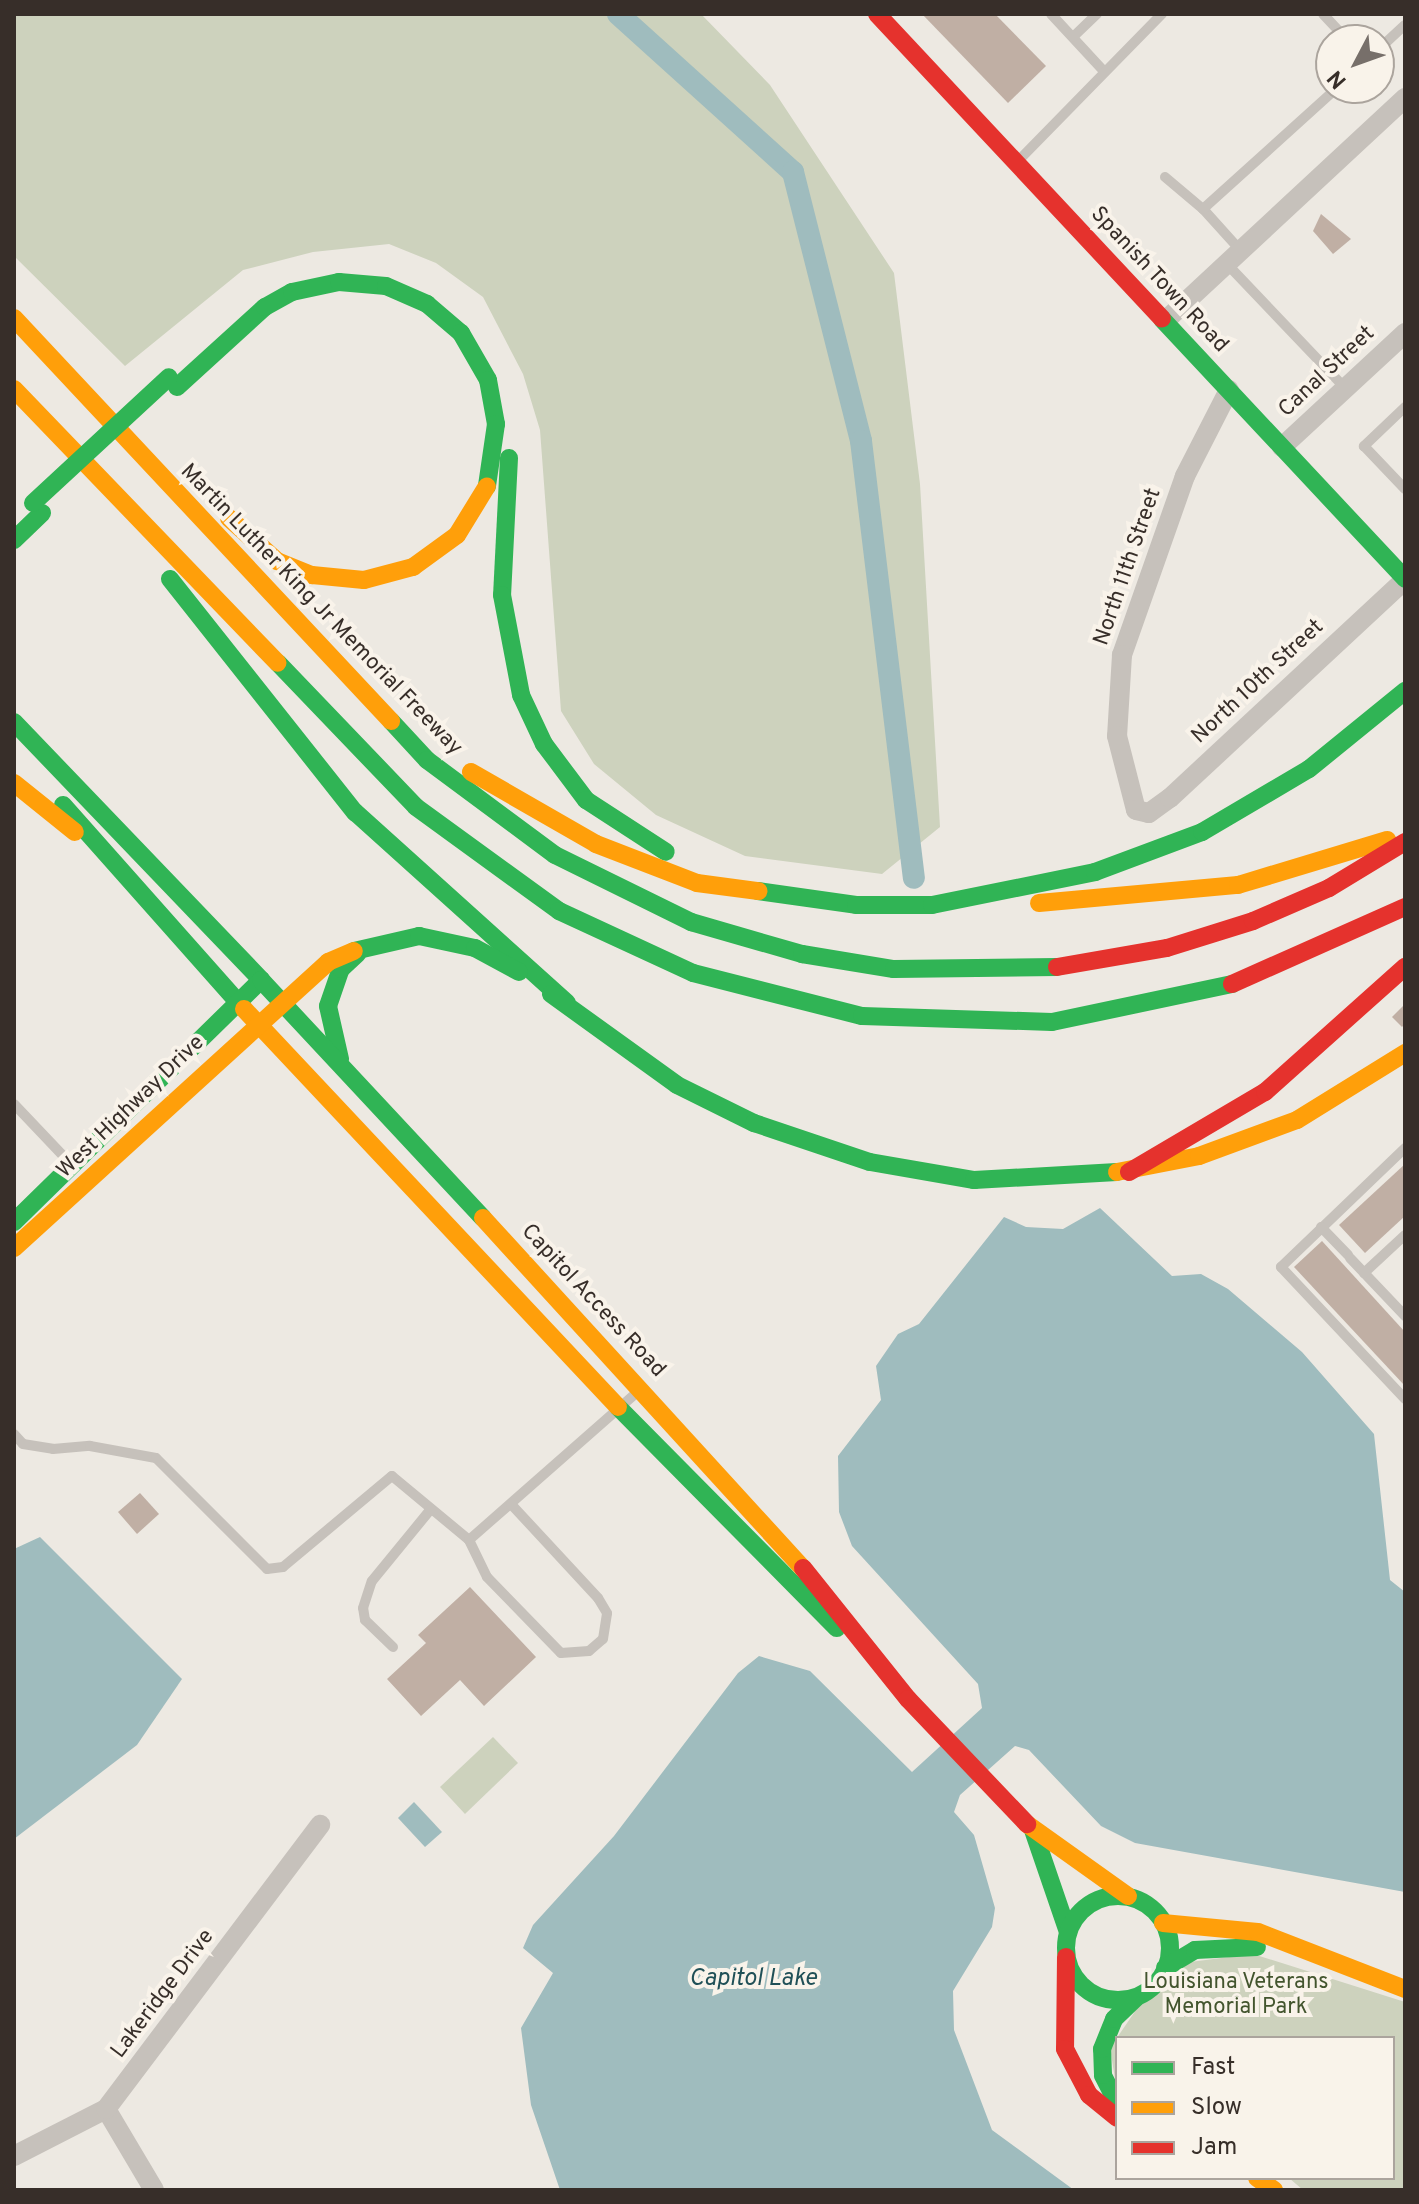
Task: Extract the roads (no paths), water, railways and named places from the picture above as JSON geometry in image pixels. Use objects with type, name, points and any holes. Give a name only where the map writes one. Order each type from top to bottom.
[{"type":"main road","name":"Spanish Town Road","points":[[877,14],[1405,580]]},
{"type":"main road","points":[[14,540],[38,508],[173,382],[256,296],[305,274],[389,272],[454,305],[489,349],[507,399],[505,632],[533,723],[570,781],[604,815],[713,881]]},
{"type":"main road","points":[[14,317],[154,438],[245,536],[303,572],[364,580],[413,567],[457,535],[489,483],[496,424],[483,368],[449,321],[400,291],[353,281],[292,292],[250,318],[173,382]]},
{"type":"main road","name":"Martin Luther King Jr Memorial Freeway","points":[[14,317],[392,725],[496,816],[621,893],[755,942],[894,969],[1025,971],[1167,948],[1300,902],[1405,842]]},
{"type":"main road","points":[[14,389],[416,807],[559,911],[693,973],[862,1016],[1052,1022],[1184,999],[1268,973],[1405,907]]},
{"type":"main road","points":[[34,410],[355,812],[567,1003],[677,1085],[836,1153],[974,1180],[1129,1172],[1257,1137],[1386,1067],[1405,1053]]},
{"type":"main road","points":[[14,520],[38,508]]},
{"type":"main road","points":[[392,725],[582,837],[658,870],[799,900],[932,905],[1095,872],[1202,832],[1309,769],[1405,691]]},
{"type":"main road","name":"Capitol Access Road","points":[[14,722],[280,1000],[762,1517],[878,1664],[1033,1830],[1128,1896]]},
{"type":"main road","points":[[14,752],[100,852]]},
{"type":"main road","points":[[14,783],[100,852]]},
{"type":"main road","points":[[932,905],[943,910],[1238,885],[1405,835]]},
{"type":"main road","name":"Capitol Access Road","points":[[100,852],[745,1541],[878,1664]]},
{"type":"main road","name":"West Highway Drive","points":[[14,1248],[280,1000],[328,962],[368,944],[400,936],[457,941],[567,1003]]},
{"type":"main road","points":[[347,1073],[330,1034],[328,1006],[341,969],[368,944]]},
{"type":"main road","points":[[1129,1172],[1265,1092],[1405,967]]},
{"type":"main road","name":"West Highway Drive","points":[[14,1222],[261,980]]},
{"type":"main road","points":[[1033,1830],[1068,1939],[1073,1974],[1090,1992],[1115,2001],[1136,1998]]},
{"type":"main road","points":[[1115,2116],[1089,2095],[1065,2049],[1068,1939],[1091,1903],[1128,1896],[1147,1903],[1163,1923],[1165,1968]]},
{"type":"main road","points":[[1163,1923],[1258,1932],[1272,1943],[1405,1989]]},
{"type":"main road","points":[[1115,2099],[1103,2075],[1102,2049],[1114,2019],[1165,1968],[1195,1950],[1272,1943]]},
{"type":"street","points":[[1165,321],[1405,98]]},
{"type":"street","name":"Canal Street","points":[[1282,447],[1405,333]]},
{"type":"street","name":"North 11th Street","points":[[1141,813],[1121,770],[1122,655],[1185,476],[1229,390]]},
{"type":"street","name":"North 10th Street","points":[[1141,813],[1170,798],[1405,580]]},
{"type":"street","name":"Lakeridge Drive","points":[[14,2156],[106,2109],[320,1825]]},
{"type":"street","points":[[106,2109],[154,2190]]},
{"type":"lane","points":[[1051,14],[1102,69]]},
{"type":"lane","points":[[1073,37],[1097,14]]},
{"type":"lane","points":[[1017,163],[1102,69],[1162,14]]},
{"type":"lane","points":[[1203,209],[1319,104]]},
{"type":"lane","points":[[1165,177],[1203,209],[1234,258],[1345,388]]},
{"type":"lane","points":[[1405,407],[1364,446],[1405,489]]},
{"type":"lane","points":[[14,1104],[88,1182]]},
{"type":"lane","points":[[1405,1148],[1281,1267],[1405,1399]]},
{"type":"lane","points":[[1321,1227],[1405,1316]]},
{"type":"lane","points":[[1364,1273],[1405,1235]]},
{"type":"lane","points":[[469,1540],[642,1388]]},
{"type":"lane","points":[[14,1434],[23,1444],[53,1449],[90,1446],[156,1458],[267,1569],[283,1567],[392,1476],[469,1540],[487,1577],[561,1653],[589,1651],[603,1639],[607,1613],[598,1598],[511,1504]]},
{"type":"lane","points":[[393,1647],[363,1608],[372,1581],[431,1509]]},
{"type":"water","name":"Capitol Lake","points":[[1100,1208],[1172,1276],[1201,1274],[1228,1289],[1302,1352],[1374,1434],[1390,1580],[1405,1592],[1405,1892],[1135,1843],[1101,1826],[1029,1750],[1015,1746],[960,1795],[954,1812],[974,1835],[995,1908],[992,1927],[953,1991],[954,2030],[992,2130],[1074,2190],[560,2190],[531,2105],[521,2028],[553,1973],[523,1948],[533,1925],[614,1836],[738,1673],[759,1656],[810,1671],[912,1772],[982,1708],[978,1684],[852,1546],[839,1512],[838,1456],[881,1400],[876,1366],[898,1334],[919,1324],[1004,1217],[1026,1227],[1063,1229]]},
{"type":"water","points":[[40,1537],[182,1679],[137,1745],[14,1839],[14,1549]]},
{"type":"water","points":[[414,1802],[442,1832],[425,1847],[398,1818]]},
{"type":"waterway","points":[[618,14],[793,172],[861,441],[914,878]]},
{"type":"park label","name":"Louisiana Veterans Memorial Park","points":[[1236,1994]]}]
